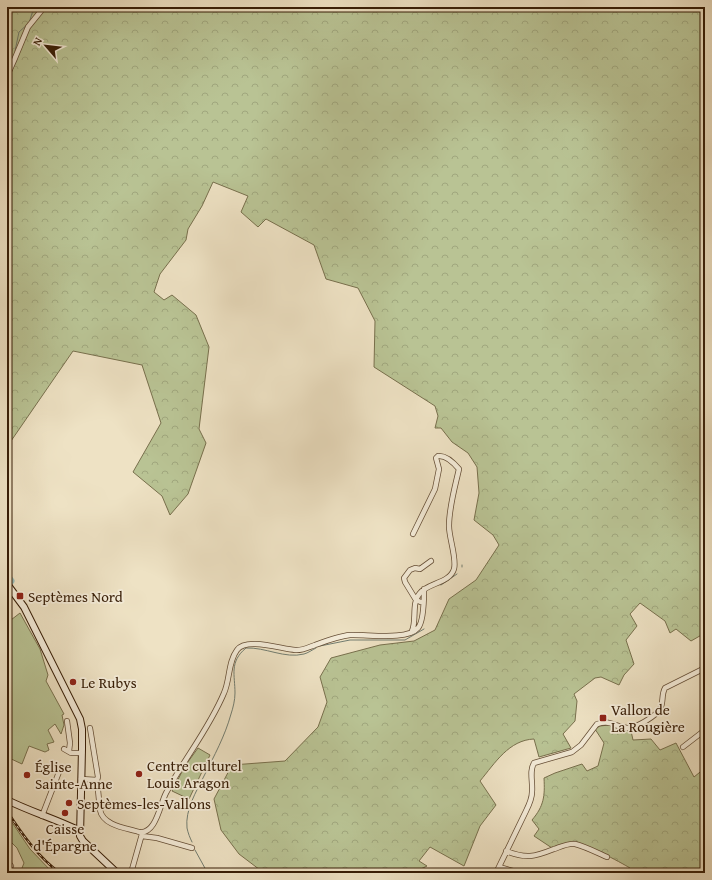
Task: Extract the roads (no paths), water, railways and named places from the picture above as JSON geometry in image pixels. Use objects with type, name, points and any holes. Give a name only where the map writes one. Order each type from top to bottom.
[{"type":"main road","points":[[7,584],[24,607],[46,654],[80,718],[82,729],[80,831],[83,841],[117,873]]},
{"type":"main road","points":[[7,590],[21,609],[46,654]]},
{"type":"main road","points":[[7,800],[80,831]]},
{"type":"street","points":[[7,76],[16,58],[25,31],[42,7]]},
{"type":"street","points":[[412,632],[416,600],[420,592],[450,575],[455,564],[450,540],[449,515],[458,468],[455,464],[441,455],[436,458],[438,469],[435,489],[413,534]]},
{"type":"street","points":[[423,603],[416,600],[404,582],[404,578],[410,570],[415,568],[420,570],[431,562]]},
{"type":"street","points":[[130,873],[142,834],[149,830],[152,826],[177,773],[200,741],[218,707],[227,687],[233,657],[239,648],[250,644],[300,650],[346,635],[402,635],[412,632],[417,629],[422,622],[424,589]]},
{"type":"street","points":[[496,873],[530,800],[532,787],[531,770],[534,763],[572,752],[577,749],[597,724],[609,722],[631,728],[646,721],[660,709],[662,694],[665,688],[705,668]]},
{"type":"street","points":[[67,721],[69,751]]},
{"type":"street","points":[[90,728],[98,777],[100,810],[102,817],[113,824],[142,834],[192,848]]},
{"type":"street","points":[[683,747],[705,730]]},
{"type":"street","points":[[64,749],[71,753],[82,753]]},
{"type":"street","points":[[42,816],[59,772]]},
{"type":"street","points":[[81,779],[97,780]]},
{"type":"street","points":[[506,852],[521,857],[541,854],[560,847],[575,844],[607,857]]},
{"type":"street","points":[[7,861],[11,866]]},
{"type":"street","points":[[499,866],[520,873]]},
{"type":"waterway","points":[[15,51],[19,32],[29,23],[34,7]]},
{"type":"waterway","points":[[10,74],[17,60]]},
{"type":"waterway","points":[[7,81],[9,77]]},
{"type":"waterway","points":[[441,585],[457,574]]},
{"type":"waterway","points":[[7,576],[11,581]]},
{"type":"waterway","points":[[320,646],[350,640],[405,640],[424,629]]},
{"type":"waterway","points":[[192,842],[187,828],[189,808],[229,722],[235,698],[234,669],[237,658],[246,648],[260,649],[290,655],[306,654],[316,648]]},
{"type":"waterway","points":[[195,850],[206,870]]},
{"type":"railway","points":[[7,811],[25,837],[45,860],[60,873]]},
{"type":"place","name":"Septèmes Nord","points":[[20,596]]},
{"type":"place","name":"Le Rubys","points":[[73,682]]},
{"type":"place","name":"Vallon de La Rougière","points":[[603,718]]},
{"type":"place","name":"Centre culturel Louis Aragon","points":[[139,774]]},
{"type":"place","name":"Église Sainte-Anne","points":[[27,775]]},
{"type":"place","name":"Septèmes-les-Vallons","points":[[69,803]]},
{"type":"place","name":"Caisse d'Épargne","points":[[65,813]]}]
